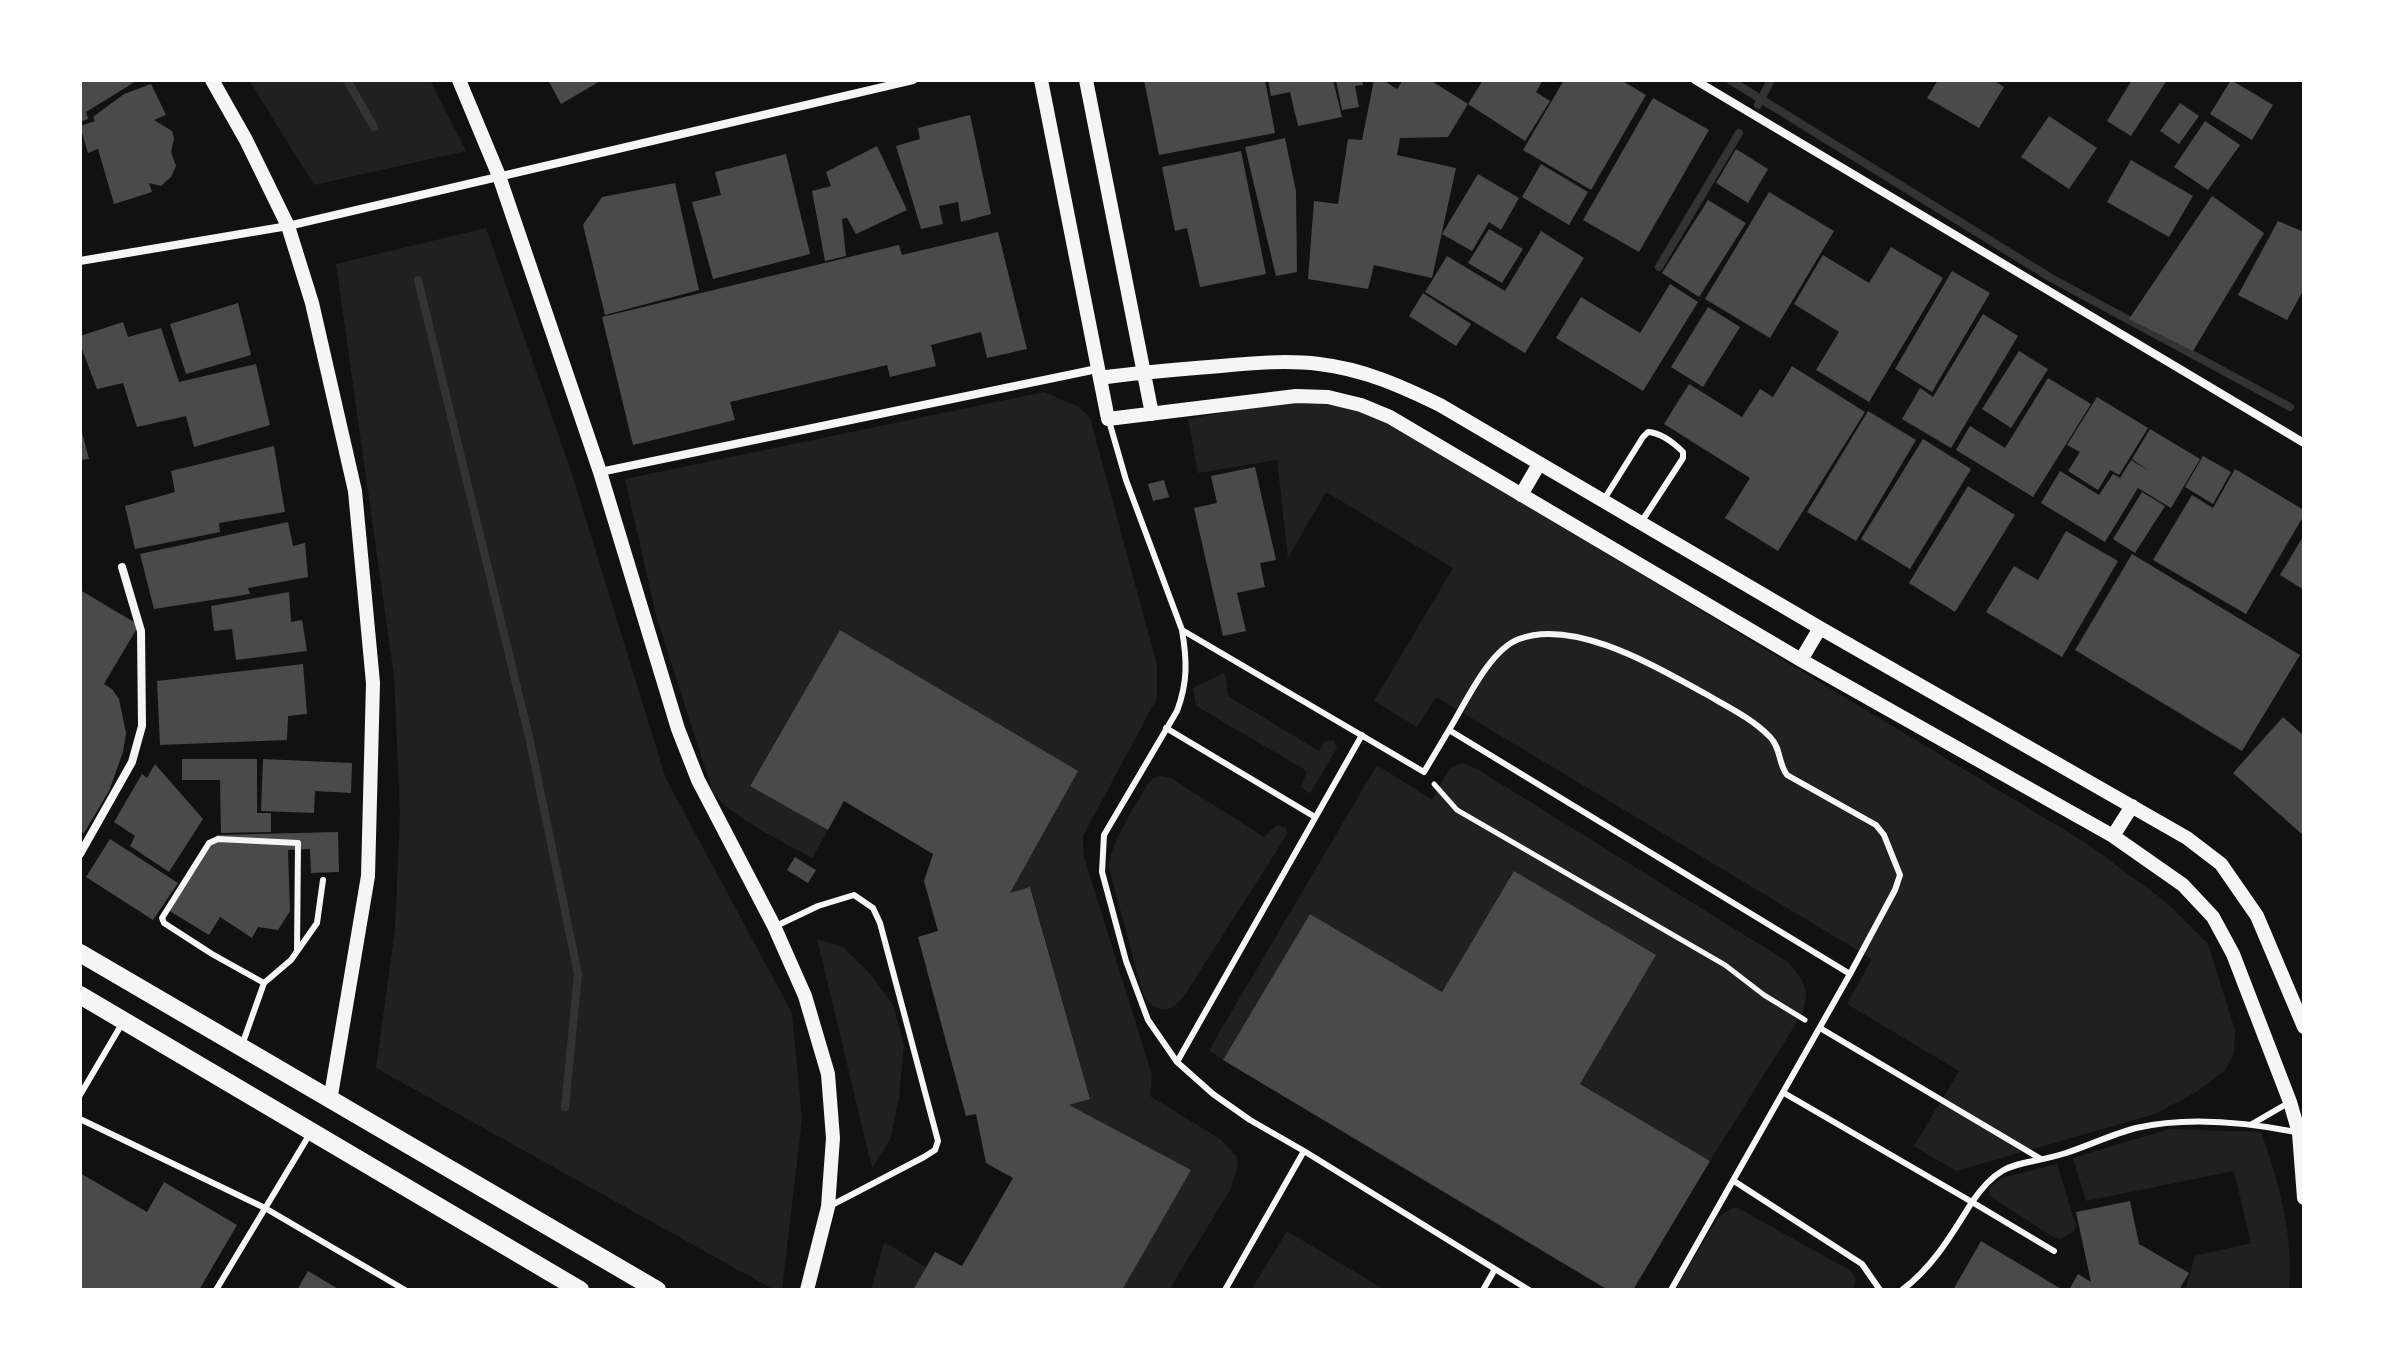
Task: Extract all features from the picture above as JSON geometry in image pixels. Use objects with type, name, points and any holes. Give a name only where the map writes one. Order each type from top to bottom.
[{"type":"main road","points":[[80,953],[657,1290]]},
{"type":"main road","points":[[80,995],[580,1290]]},
{"type":"street","points":[[212,80],[246,140],[288,226],[312,303],[355,491],[373,683],[368,876],[330,1101]]},
{"type":"street","points":[[459,80],[499,176],[600,472],[678,729],[693,767],[774,926],[805,996],[828,1074],[833,1138],[828,1207],[807,1290]]},
{"type":"street","points":[[1041,80],[1108,419],[1296,396],[1328,397],[1361,405],[1390,417],[1801,660],[2113,836],[2183,885],[2213,917],[2233,954],[2297,1098],[2304,1198]]},
{"type":"street","points":[[1086,80],[1152,414]]},
{"type":"street","points":[[1695,80],[2304,443]]},
{"type":"street","points":[[80,261],[288,226],[907,81]]},
{"type":"street","points":[[600,472],[1098,374],[1264,362],[1319,364],[1368,374],[1395,383],[1440,405],[1602,502],[2187,838],[2221,864],[2257,916],[2304,1027]]},
{"type":"street","points":[[1521,495],[1539,464]]},
{"type":"street","points":[[80,854],[132,762],[142,726],[141,631],[122,567]]},
{"type":"street","points":[[1801,660],[1820,628]]},
{"type":"street","points":[[2113,836],[2132,806]]},
{"type":"lane","points":[[1108,419],[1126,480],[1182,630],[1188,663],[1177,711],[1104,835],[1102,872],[1126,961],[1148,1020],[1177,1062],[1225,1102],[1529,1290]]},
{"type":"lane","points":[[1602,502],[1648,432],[1675,444],[1683,452],[1683,458],[1640,524]]},
{"type":"lane","points":[[1182,630],[1424,772],[1492,659],[1517,639],[1567,636],[1608,646],[1663,671],[1734,710],[1773,739],[1778,747],[1780,766],[1787,775],[1876,825],[1889,845],[1900,875],[1895,890],[1671,1290]]},
{"type":"lane","points":[[1166,728],[1315,817]]},
{"type":"lane","points":[[1449,730],[1850,974]]},
{"type":"lane","points":[[1177,1062],[1362,735]]},
{"type":"lane","points":[[264,983],[212,954],[164,923],[162,918],[209,843],[218,839],[298,843],[297,951]]},
{"type":"lane","points":[[241,1048],[264,983],[291,960],[317,923],[323,880]]},
{"type":"lane","points":[[774,926],[818,906],[854,895],[873,908],[880,923],[938,1141],[935,1150],[924,1157],[828,1207]]},
{"type":"lane","points":[[80,1095],[124,1021]]},
{"type":"lane","points":[[1820,1028],[2042,1160]]},
{"type":"lane","points":[[1784,1093],[2054,1251]]},
{"type":"lane","points":[[2252,1124],[2297,1098]]},
{"type":"lane","points":[[80,1119],[265,1208],[405,1290]]},
{"type":"lane","points":[[1902,1290],[1939,1254],[1986,1182],[2011,1165],[2042,1160],[2135,1128],[2157,1124],[2252,1124],[2301,1132]]},
{"type":"lane","points":[[216,1290],[311,1132]]},
{"type":"lane","points":[[1225,1290],[1304,1151]]},
{"type":"lane","points":[[1734,1181],[1862,1264],[1880,1290]]},
{"type":"lane","points":[[1483,1290],[1495,1269]]},
{"type":"path","points":[[1424,772],[1457,810],[1725,965],[1764,995],[1820,1028]]},
{"type":"shaded area","points":[[249,80],[430,80],[466,151],[314,185]]},
{"type":"shaded area","points":[[486,228],[571,471],[666,779],[792,1013],[802,1119],[782,1290],[774,1290],[376,1068],[395,929],[400,813],[394,676],[336,264]]},
{"type":"shaded area","points":[[1044,392],[1079,407],[1090,418],[1157,665],[1157,698],[1083,836],[1084,857],[1152,1075],[1150,1096],[1220,1139],[1237,1157],[1238,1167],[1230,1190],[1169,1290],[1122,1290],[1069,1105],[1090,1098],[1031,888],[1010,893],[1077,771],[840,630],[750,785],[828,830],[812,858],[734,813],[713,793],[656,615],[625,479]]},
{"type":"shaded area","points":[[1310,397],[1361,405],[2086,843],[2166,902],[2208,944],[2235,1030],[2234,1053],[2225,1070],[2198,1091],[2155,1114],[1956,1171],[1914,1146],[1959,1071],[1847,1004],[1872,959],[1436,697],[1417,727],[1374,701],[1453,568],[1326,492],[1288,558],[1277,460],[1198,473],[1188,419]]},
{"type":"shaded area","points":[[1225,673],[1228,696],[1319,751],[1325,741],[1334,740],[1337,748],[1311,792],[1301,787],[1307,771],[1196,706],[1193,689]]},
{"type":"shaded area","points":[[1462,763],[1477,769],[1788,962],[1802,980],[1806,998],[1802,1014],[1710,1161],[1580,1084],[1656,955],[1514,871],[1442,992],[1310,914],[1223,1060],[1209,1050],[1377,765],[1432,800],[1450,768]]},
{"type":"shaded area","points":[[1153,778],[1171,778],[1264,837],[1277,825],[1286,828],[1288,833],[1184,996],[1174,1006],[1165,1009],[1155,1007],[1144,998],[1109,868],[1113,848],[1130,815],[1147,785]]},
{"type":"shaded area","points":[[817,939],[843,947],[871,975],[893,1005],[904,1045],[891,1138],[872,1168]]},
{"type":"shaded area","points":[[2169,1129],[2261,1132],[2284,1210],[2289,1250],[2289,1290],[2185,1290],[2195,1256],[2251,1243],[2234,1171],[2086,1201],[2073,1158]]},
{"type":"shaded area","points":[[2057,1164],[2076,1225],[2074,1231],[2061,1239],[2053,1237],[1989,1195],[1990,1187],[2002,1178]]},
{"type":"shaded area","points":[[1733,1208],[1851,1271],[1856,1279],[1853,1289],[1675,1290],[1718,1217]]},
{"type":"shaded area","points":[[1287,1231],[1385,1290],[1251,1290]]},
{"type":"shaded area","points":[[884,1242],[926,1267],[913,1290],[871,1290]]},
{"type":"building","points":[[80,80],[138,80],[86,112],[88,119],[80,122]]},
{"type":"building","points":[[548,80],[602,80],[561,104]]},
{"type":"building","points":[[1144,80],[1265,80],[1275,133],[1159,155]]},
{"type":"building","points":[[1268,80],[1333,80],[1342,117],[1298,126],[1290,92],[1271,96]]},
{"type":"building","points":[[1336,80],[1362,80],[1363,85],[1355,86],[1359,107],[1342,110]]},
{"type":"building","points":[[1374,80],[1383,80],[1397,89],[1403,80],[1430,80],[1468,104],[1448,137],[1400,138],[1397,155],[1456,168],[1432,278],[1374,265],[1368,289],[1308,279],[1314,201],[1338,204],[1348,139],[1362,140]]},
{"type":"building","points":[[1483,80],[1543,80],[1536,92],[1550,101],[1525,141],[1468,104]]},
{"type":"building","points":[[1564,80],[1621,80],[1646,95],[1591,190],[1523,150]]},
{"type":"building","points":[[1938,80],[1993,80],[2004,87],[1979,128],[1927,98]]},
{"type":"building","points":[[2132,80],[2167,80],[2131,136],[2107,121]]},
{"type":"building","points":[[2231,80],[2273,105],[2252,140],[2210,114]]},
{"type":"building","points":[[151,84],[166,115],[154,120],[172,131],[171,152],[176,166],[171,177],[161,186],[149,183],[152,192],[114,204],[98,149],[88,153],[80,126],[95,121],[93,117],[124,94]]},
{"type":"building","points":[[1653,98],[1709,130],[1639,252],[1583,220]]},
{"type":"building","points":[[2180,103],[2199,116],[2179,144],[2160,131]]},
{"type":"building","points":[[970,115],[991,214],[961,222],[958,202],[939,206],[943,224],[921,229],[896,146],[920,139],[918,128]]},
{"type":"building","points":[[2049,116],[2097,148],[2069,189],[2021,157]]},
{"type":"building","points":[[2205,121],[2240,145],[2208,190],[2174,167]]},
{"type":"building","points":[[1285,138],[1296,191],[1297,272],[1276,276],[1245,147]]},
{"type":"building","points":[[877,146],[907,210],[856,234],[847,218],[842,219],[846,256],[825,261],[812,191],[831,186],[826,172]]},
{"type":"building","points":[[1736,149],[1768,169],[1748,203],[1716,183]]},
{"type":"building","points":[[1241,151],[1266,274],[1200,287],[1187,228],[1175,231],[1162,167]]},
{"type":"building","points":[[786,154],[810,254],[713,279],[692,202],[721,195],[715,172]]},
{"type":"building","points":[[2131,160],[2193,196],[2169,237],[2107,202]]},
{"type":"building","points":[[1541,164],[1588,192],[1569,225],[1522,197]]},
{"type":"building","points":[[1478,174],[1519,198],[1501,230],[1489,222],[1472,251],[1442,234]]},
{"type":"building","points":[[675,183],[699,290],[605,315],[583,225],[602,197]]},
{"type":"building","points":[[1769,192],[1834,231],[1770,338],[1705,299]]},
{"type":"building","points":[[2212,196],[2264,233],[2193,351],[2129,319]]},
{"type":"building","points":[[1708,200],[1746,223],[1699,297],[1662,273]]},
{"type":"building","points":[[2278,221],[2304,232],[2304,289],[2287,320],[2238,295]]},
{"type":"building","points":[[1489,229],[1523,249],[1502,283],[1468,263]]},
{"type":"building","points":[[1541,231],[1584,258],[1525,353],[1425,292],[1447,256],[1505,291]]},
{"type":"building","points":[[998,232],[1027,349],[987,358],[981,332],[931,345],[936,366],[890,377],[887,365],[730,402],[735,420],[633,445],[602,317],[899,245],[902,255]]},
{"type":"building","points":[[1891,247],[1943,278],[1869,402],[1816,370],[1839,332],[1794,304],[1823,255],[1869,283]]},
{"type":"building","points":[[1952,271],[1990,293],[1932,392],[1895,369]]},
{"type":"building","points":[[1670,284],[1698,302],[1643,391],[1556,338],[1581,297],[1640,333]]},
{"type":"building","points":[[1423,293],[1471,324],[1456,346],[1409,316]]},
{"type":"building","points":[[238,303],[251,355],[186,374],[170,324]]},
{"type":"building","points":[[1708,307],[1740,327],[1703,387],[1671,367]]},
{"type":"building","points":[[1983,314],[2018,336],[1951,448],[1902,419],[1920,388],[1933,397]]},
{"type":"building","points":[[123,322],[128,337],[161,328],[179,382],[256,364],[270,425],[194,447],[186,416],[137,427],[123,383],[97,389],[80,344],[80,336]]},
{"type":"building","points":[[2019,351],[2048,369],[2011,428],[1982,409]]},
{"type":"building","points":[[1792,366],[1865,412],[1778,551],[1725,518],[1750,478],[1664,424],[1689,384],[1742,417],[1760,389],[1773,397]]},
{"type":"building","points":[[2048,378],[2091,404],[2033,497],[1956,450],[1970,426],[2005,448]]},
{"type":"building","points":[[2097,397],[2148,428],[2119,475],[2110,470],[2098,490],[2068,471],[2080,452],[2067,445]]},
{"type":"building","points":[[1868,411],[1916,440],[1856,541],[1807,512]]},
{"type":"building","points":[[80,425],[89,459],[80,460]]},
{"type":"building","points":[[2150,429],[2200,459],[2171,508],[2138,488],[2105,542],[2041,503],[2060,471],[2099,495],[2113,474],[2120,478],[2131,460],[2149,471],[2132,459]]},
{"type":"building","points":[[1923,439],[1971,469],[1910,569],[1861,539]]},
{"type":"building","points":[[274,446],[285,512],[219,523],[220,532],[135,549],[125,506],[175,492],[171,471]]},
{"type":"building","points":[[2203,456],[2231,472],[2213,504],[2185,487]]},
{"type":"building","points":[[1255,467],[1276,560],[1260,563],[1265,587],[1237,593],[1246,631],[1223,636],[1194,508],[1217,503],[1211,476]]},
{"type":"building","points":[[2235,469],[2304,510],[2304,515],[2246,614],[2153,560],[2192,495],[2213,508]]},
{"type":"building","points":[[1164,480],[1169,497],[1153,501],[1148,484]]},
{"type":"building","points":[[1968,486],[2015,515],[1955,612],[1909,583]]},
{"type":"building","points":[[2142,492],[2165,506],[2135,553],[2113,539]]},
{"type":"building","points":[[288,522],[293,546],[305,543],[308,577],[248,588],[250,594],[154,609],[140,554]]},
{"type":"building","points":[[2066,531],[2118,561],[2062,657],[1986,612],[2014,566],[2038,580]]},
{"type":"building","points":[[2304,535],[2304,590],[2280,575]]},
{"type":"building","points":[[2132,554],[2300,655],[2242,751],[2075,650]]},
{"type":"building","points":[[80,590],[139,625],[104,684],[119,699],[126,733],[123,752],[109,791],[84,833],[80,831]]},
{"type":"building","points":[[289,592],[291,622],[302,620],[307,651],[236,660],[232,629],[214,631],[211,606]]},
{"type":"building","points":[[840,630],[1078,771],[1010,893],[1030,887],[1090,1099],[1069,1105],[1191,1170],[1122,1290],[913,1290],[935,1252],[962,1266],[1013,1178],[986,1163],[976,1114],[966,1116],[918,937],[938,931],[924,881],[933,854],[844,801],[828,830],[750,786]]},
{"type":"building","points":[[303,664],[307,714],[288,716],[287,740],[160,745],[157,681]]},
{"type":"building","points":[[2283,717],[2304,736],[2304,836],[2233,773]]},
{"type":"building","points":[[182,759],[257,759],[257,813],[271,813],[271,832],[221,833],[220,780],[182,780]]},
{"type":"building","points":[[263,759],[352,763],[351,793],[315,791],[314,813],[261,811]]},
{"type":"building","points":[[155,764],[203,819],[169,872],[130,846],[135,836],[114,822],[142,774],[147,778]]},
{"type":"building","points":[[338,832],[339,872],[311,873],[310,849],[288,850],[290,911],[278,930],[258,927],[252,938],[220,917],[209,935],[168,910],[217,835]]},
{"type":"building","points":[[110,839],[178,883],[153,920],[86,877]]},
{"type":"building","points":[[795,857],[816,870],[808,883],[787,870]]},
{"type":"building","points":[[1514,871],[1656,955],[1580,1084],[1710,1161],[1633,1290],[1608,1290],[1223,1060],[1310,914],[1442,992]]},
{"type":"building","points":[[80,1173],[147,1212],[164,1182],[237,1225],[199,1290],[82,1290]]},
{"type":"building","points":[[2130,1201],[2139,1244],[2189,1273],[2179,1290],[2069,1290],[2078,1274],[2091,1282],[2076,1212]]},
{"type":"building","points":[[1981,1241],[2063,1290],[1953,1290]]},
{"type":"building","points":[[308,1271],[340,1290],[297,1290]]},
{"type":"waterway","points":[[347,80],[374,127]]},
{"type":"waterway","points":[[1730,80],[2051,278],[2290,407]]},
{"type":"waterway","points":[[1758,105],[1771,80]]},
{"type":"waterway","points":[[1659,267],[1739,133]]},
{"type":"waterway","points":[[418,280],[530,741],[578,974],[565,1107]]}]
